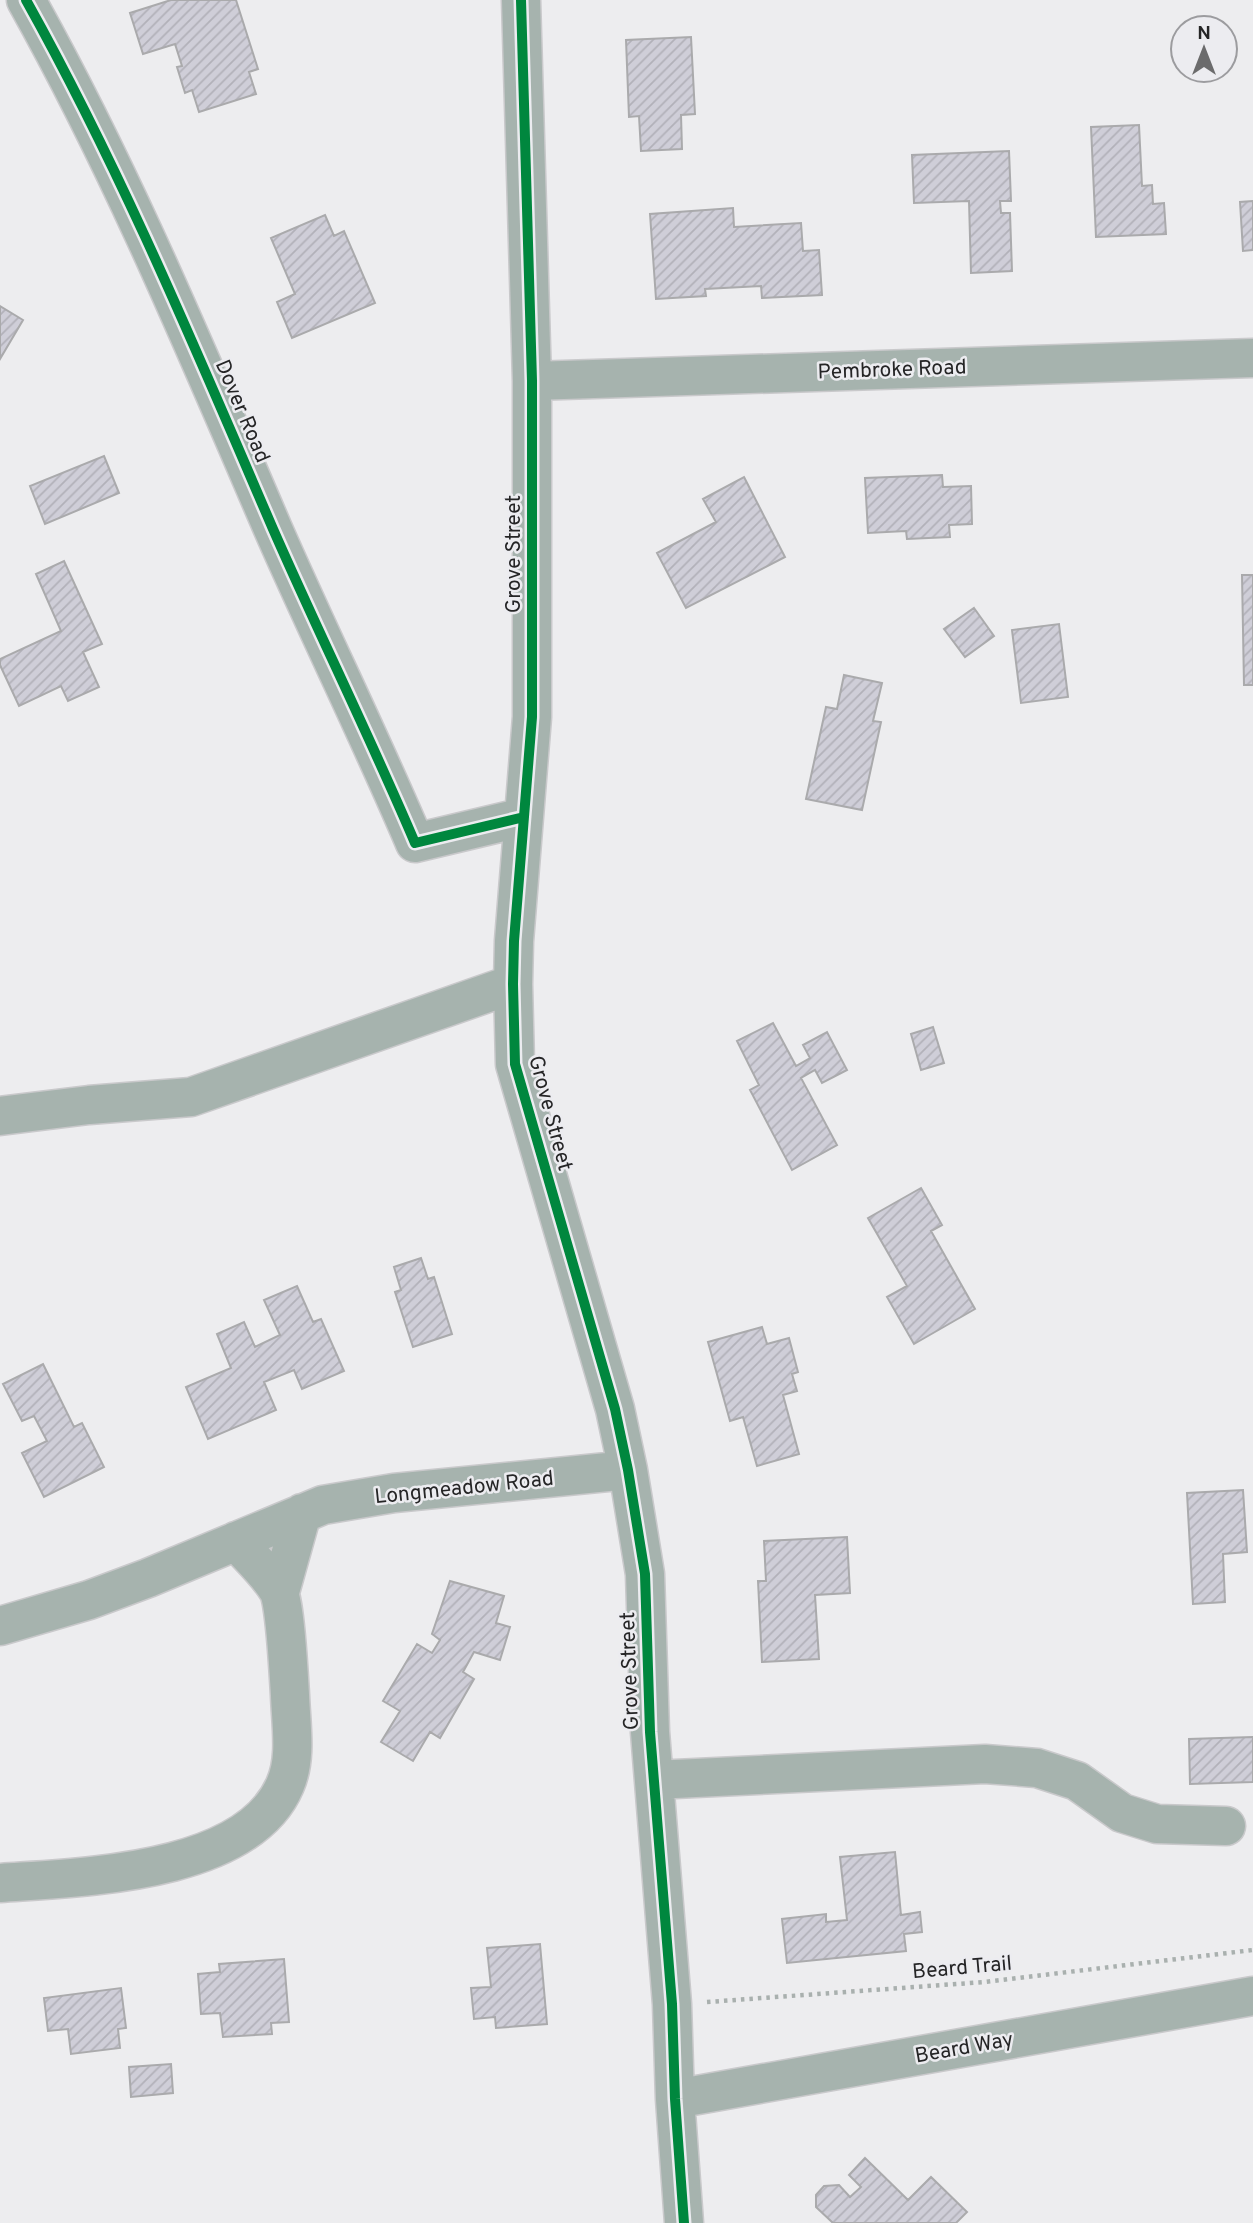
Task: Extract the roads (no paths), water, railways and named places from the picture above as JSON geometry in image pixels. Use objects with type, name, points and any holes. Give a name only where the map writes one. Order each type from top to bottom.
[{"type":"street","name":"Dover Road","points":[[26,0],[143,231],[415,843],[524,817]]},
{"type":"street","name":"Grove Street","points":[[522,0],[532,381],[532,717],[513,984],[515,1064],[615,1409],[645,1574],[654,1780],[672,2004],[675,2099],[684,2223]]},
{"type":"street","name":"Pembroke Road","points":[[532,381],[1253,358]]},
{"type":"street","points":[[0,1116],[101,1103],[191,1097],[513,984]]},
{"type":"street","name":"Longmeadow Road","points":[[0,1626],[124,1587],[323,1505],[394,1493],[628,1470]]},
{"type":"street","points":[[0,1883],[143,1869],[187,1858],[229,1842],[252,1829],[270,1809],[285,1786],[292,1762],[289,1675],[280,1592],[302,1513]]},
{"type":"street","points":[[236,1541],[280,1592]]},
{"type":"street","points":[[654,1780],[985,1764],[1037,1768],[1077,1781],[1122,1813],[1157,1824],[1226,1826]]},
{"type":"street","name":"Beard Way","points":[[675,2099],[1253,1996]]}]
